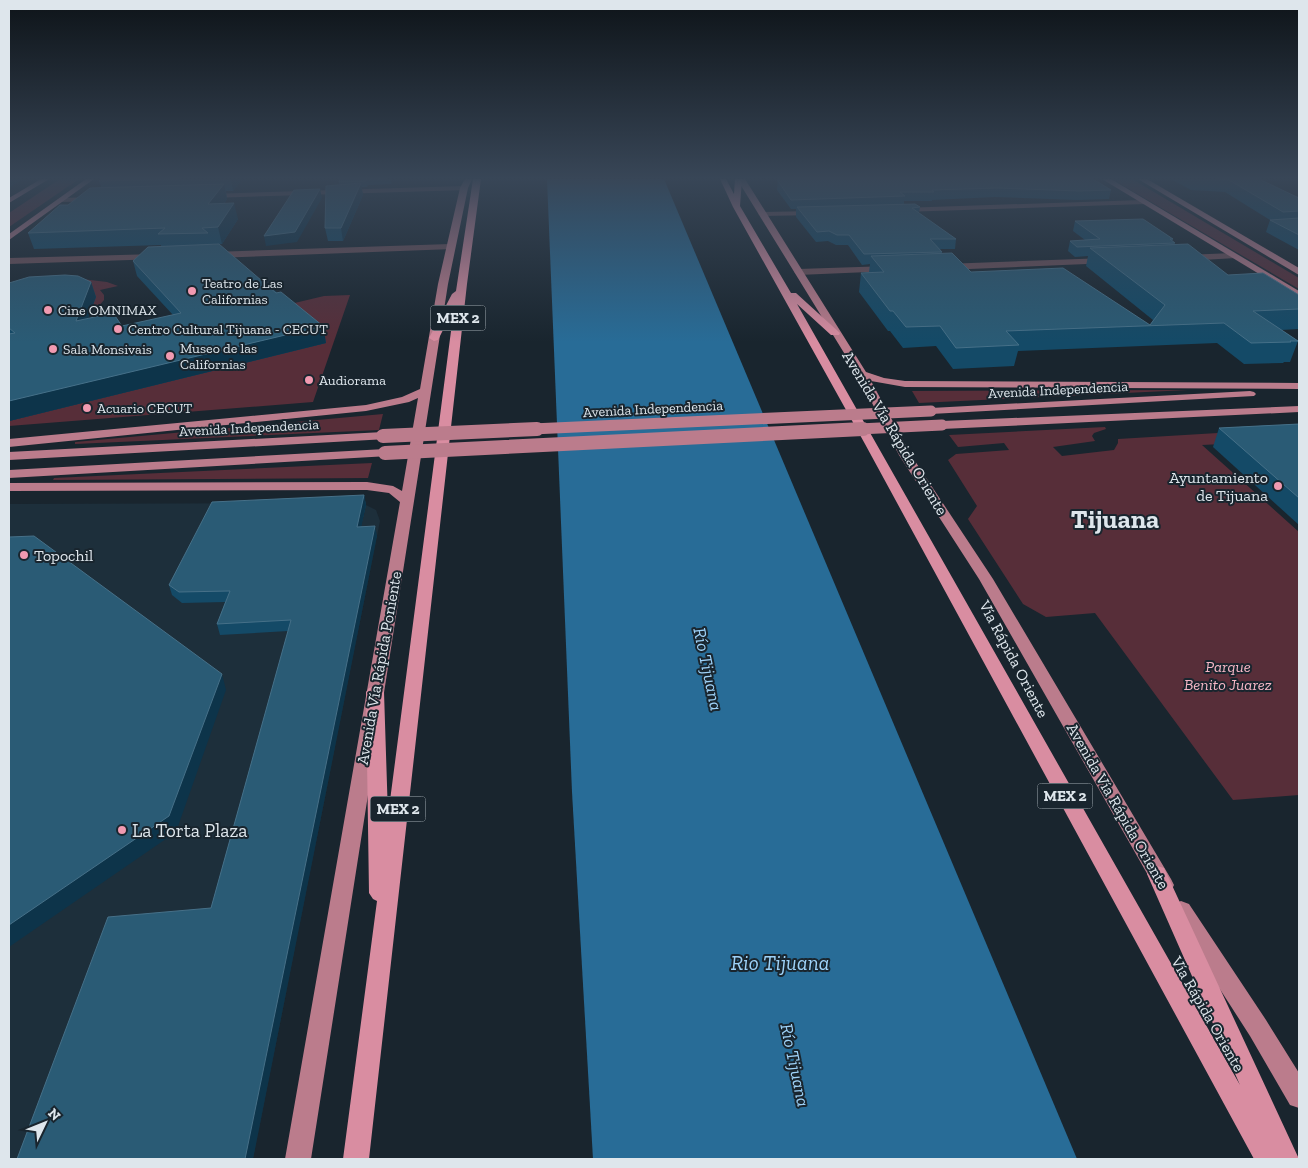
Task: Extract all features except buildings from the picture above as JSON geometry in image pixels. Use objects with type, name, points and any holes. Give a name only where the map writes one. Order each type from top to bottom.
[{"type":"highway","name":"MEX 2","points":[[462,284],[469,234]]},
{"type":"highway","name":"Vía Rápida Oriente","points":[[752,234],[918,524],[1137,929],[1268,1159]]},
{"type":"highway","points":[[434,338],[462,284]]},
{"type":"highway","name":"Avenida Vía Rápida Poniente","points":[[356,1159],[462,284]]},
{"type":"highway","points":[[782,284],[834,333]]},
{"type":"highway","points":[[375,692],[381,944]]},
{"type":"highway","points":[[1156,874],[1286,1159]]},
{"type":"main road","name":"Avenida Vía Rápida Poniente","points":[[298,1159],[434,338],[453,234]]},
{"type":"main road","name":"Avenida Vía Rápida Oriente","points":[[774,234],[834,333],[862,374],[905,455],[986,579],[1156,874],[1258,1028],[1299,1096]]},
{"type":"main road","points":[[1195,234],[1299,295]]},
{"type":"main road","points":[[1234,234],[1299,272]]},
{"type":"main road","points":[[862,374],[886,382],[905,384],[1299,386]]},
{"type":"main road","points":[[9,443],[366,408],[405,400],[426,390]]},
{"type":"main road","name":"Avenida Independencia","points":[[9,456],[1299,391]]},
{"type":"main road","name":"Avenida Independencia","points":[[9,474],[385,453],[1299,409]]},
{"type":"main road","points":[[9,487],[367,486],[393,490],[408,501]]},
{"type":"street","points":[[207,255],[450,247]]},
{"type":"street","points":[[9,261],[170,256]]},
{"type":"street","points":[[1175,258],[1233,256]]},
{"type":"street","points":[[936,267],[1119,260]]},
{"type":"street","points":[[798,272],[903,268]]},
{"type":"shaded area","points":[[354,503],[366,505],[376,510],[380,521],[253,1159],[9,1159],[9,504]]},
{"type":"green space","points":[[1205,234],[1224,234],[1299,278],[1299,289]]},
{"type":"green space","points":[[82,279],[107,282],[118,286],[100,290],[104,295],[104,300],[97,308],[89,308]]},
{"type":"green space","points":[[350,295],[313,402],[9,426],[9,421],[325,343],[282,306],[324,296]]},
{"type":"green space","points":[[1188,390],[919,403],[912,391]]},
{"type":"green space","points":[[383,414],[379,430],[75,444],[75,442]]},
{"type":"green space","name":"Parque Benito Juarez","points":[[1105,427],[1106,429],[1094,433],[1092,436],[1095,441],[1053,447],[1062,456],[1114,450],[1118,439],[1299,428],[1299,440],[1202,445],[1299,532],[1299,795],[1233,800],[1095,613],[1046,617],[1023,604],[968,519],[977,506],[948,460],[956,454],[1009,450],[1004,443],[958,447],[949,435]]},
{"type":"green space","points":[[372,463],[368,478],[53,480],[54,478]]},
{"type":"water","name":"Rio Tijuana","points":[[549,234],[687,234],[1077,1159],[593,1159],[572,792]]},
{"type":"place","name":"Teatro de Las Californias","points":[[192,291]]},
{"type":"place","name":"Cine OMNIMAX","points":[[48,310]]},
{"type":"place","name":"Centro Cultural Tijuana - CECUT","points":[[118,329]]},
{"type":"place","name":"Sala Monsivais","points":[[53,349]]},
{"type":"place","name":"Museo de las Californias","points":[[170,356]]},
{"type":"place","name":"Audiorama","points":[[309,380]]},
{"type":"place","name":"Acuario CECUT","points":[[87,408]]},
{"type":"place","name":"Ayuntamiento de Tijuana","points":[[1278,486]]},
{"type":"place","name":"Topochil","points":[[24,555]]},
{"type":"place","name":"La Torta Plaza","points":[[122,830]]},
{"type":"district","name":"Tijuana","points":[[1115,519]]},
{"type":"water label","name":"Río Tijuana","points":[[708,669]]},
{"type":"water label","name":"Río Tijuana","points":[[795,1065]]}]
